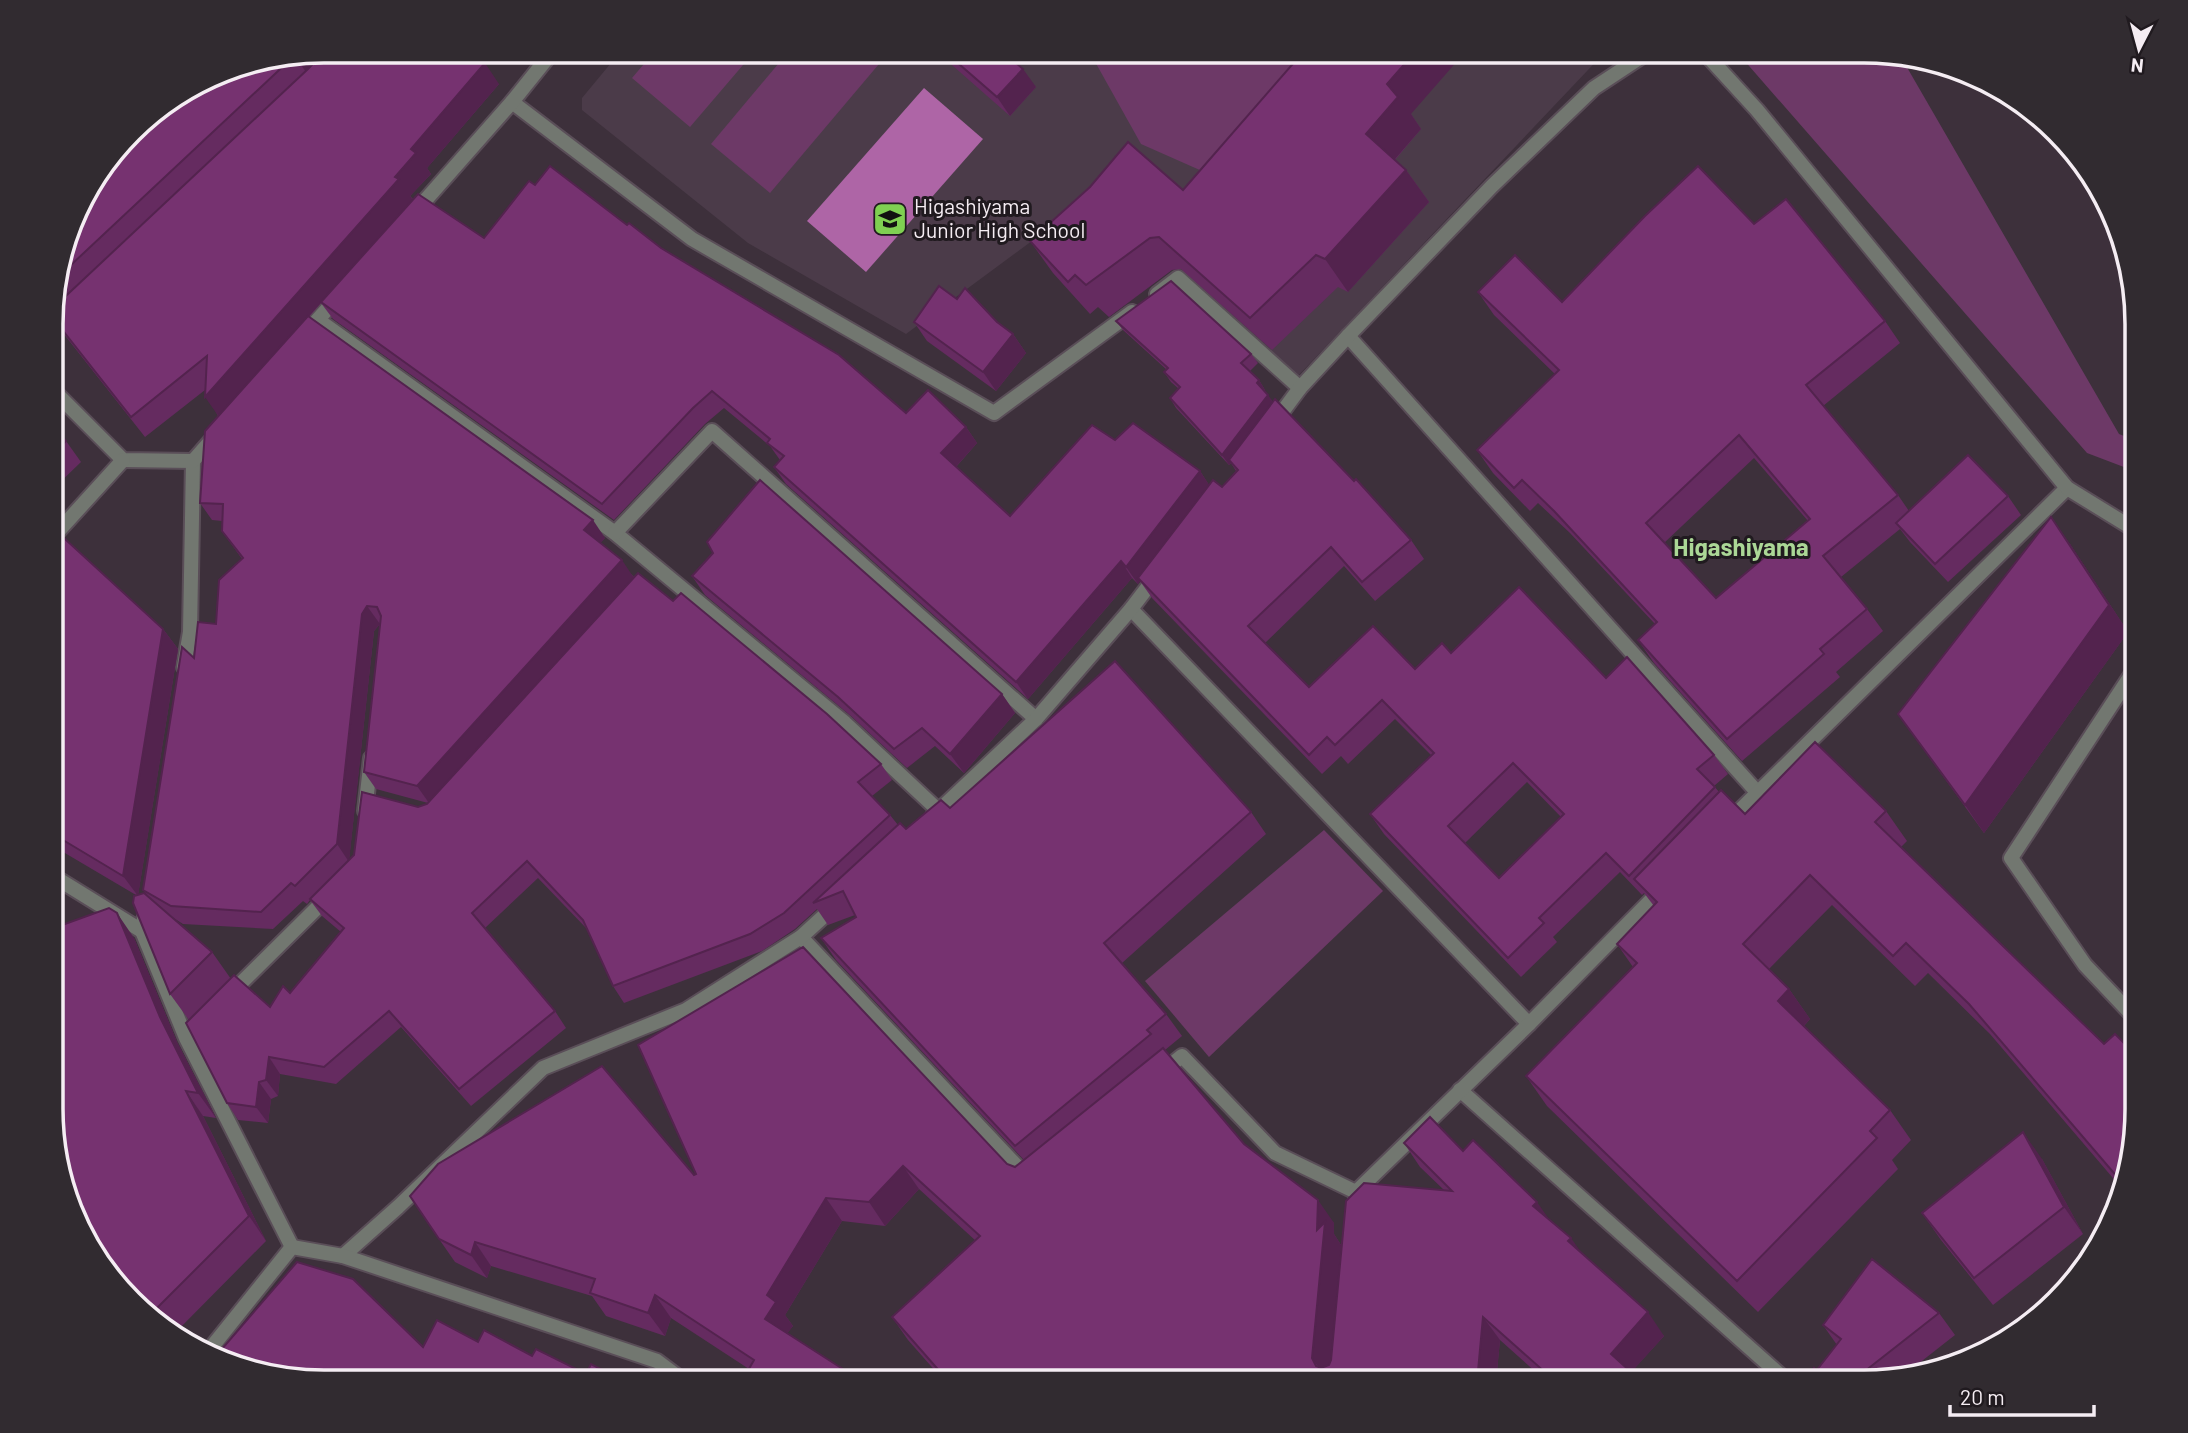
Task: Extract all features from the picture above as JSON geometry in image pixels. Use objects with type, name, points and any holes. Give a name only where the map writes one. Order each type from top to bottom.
[{"type":"street","points":[[401,226],[467,154],[543,63]]},
{"type":"street","points":[[1266,433],[1300,388],[1492,186],[1594,88],[1632,63]]},
{"type":"street","points":[[1714,63],[1766,120],[2067,488],[2125,524]]},
{"type":"street","points":[[512,102],[692,239],[994,413],[1178,278],[1300,388]]},
{"type":"street","points":[[291,350],[346,289]]},
{"type":"street","points":[[318,320],[615,533],[652,572],[845,723],[939,811]]},
{"type":"street","points":[[1348,337],[1757,792]]},
{"type":"street","points":[[63,400],[123,460],[192,461]]},
{"type":"street","points":[[181,686],[190,632],[192,461],[228,421]]},
{"type":"street","points":[[615,533],[712,431],[1036,719]]},
{"type":"street","points":[[63,526],[123,460]]},
{"type":"street","points":[[1719,831],[2067,488]]},
{"type":"street","points":[[920,829],[1036,719],[1131,609],[1165,565]]},
{"type":"street","points":[[1131,609],[1530,1024]]},
{"type":"street","points":[[2125,684],[2011,858],[2085,965],[2125,1007]]},
{"type":"street","points":[[362,831],[373,798],[372,741]]},
{"type":"street","points":[[1354,1219],[1356,1192],[1530,1024],[1672,879]]},
{"type":"street","points":[[63,882],[142,931],[292,1247]]},
{"type":"street","points":[[215,1010],[339,885]]},
{"type":"street","points":[[343,1256],[543,1068],[687,1010],[801,937],[851,892]]},
{"type":"street","points":[[142,931],[147,904]]},
{"type":"street","points":[[801,937],[1030,1181],[1040,1172]]},
{"type":"street","points":[[1151,1081],[1182,1056],[1275,1153],[1356,1192]]},
{"type":"street","points":[[1460,1090],[1775,1370]]},
{"type":"street","points":[[292,1247],[343,1256],[657,1361],[669,1370]]},
{"type":"street","points":[[213,1345],[292,1247]]},
{"type":"shaded area","name":"Higashiyama Junior High School","points":[[611,63],[1595,63],[1299,375],[1094,195],[906,334],[748,243],[582,110],[582,98]]},
{"type":"shaded area","points":[[645,63],[745,63],[690,127],[632,78]]},
{"type":"shaded area","points":[[779,63],[879,64],[770,193],[711,144]]},
{"type":"shaded area","points":[[1096,63],[1294,63],[1202,171],[1141,144]]},
{"type":"shaded area","points":[[1746,63],[1864,63],[1906,66],[2119,434],[2125,436],[2125,467],[2087,453]]},
{"type":"shaded area","points":[[924,88],[983,139],[866,272],[807,221]]},
{"type":"shaded area","points":[[1324,830],[1383,891],[1209,1057],[1145,981]]},
{"type":"building","points":[[324,63],[485,63],[411,149],[416,153],[395,177],[399,179],[205,397],[207,356],[131,417],[63,331],[65,297],[313,64]]},
{"type":"building","points":[[958,63],[1016,63],[1023,69],[997,97]]},
{"type":"building","points":[[1294,63],[1405,63],[1387,84],[1398,97],[1366,134],[1406,170],[1325,259],[1316,255],[1250,318],[1159,237],[1150,238],[1086,285],[1075,275],[1068,282],[1030,241],[1090,187],[1128,142],[1183,190]]},
{"type":"building","points":[[283,66],[70,266],[83,224],[98,194],[117,165],[152,128],[179,107],[209,90],[240,77]]},
{"type":"building","points":[[550,166],[661,248],[839,355],[906,413],[928,390],[966,427],[941,453],[1010,516],[1092,425],[1115,440],[1133,423],[1200,471],[1126,567],[1121,561],[1016,682],[774,467],[784,456],[767,443],[770,439],[712,391],[602,504],[321,302],[418,194],[484,238],[529,181],[535,185]]},
{"type":"building","points":[[1698,166],[1754,224],[1786,199],[1885,321],[1806,385],[1898,495],[1823,556],[1867,609],[1820,649],[1824,654],[1727,739],[1638,640],[1657,622],[1522,480],[1514,488],[1477,450],[1559,370],[1478,292],[1515,255],[1562,302],[1645,216]],"holes":[[[1739,435],[1810,519],[1716,598],[1646,523]]]},
{"type":"building","points":[[1171,281],[1251,354],[1241,363],[1259,380],[1257,383],[1268,395],[1222,455],[1170,398],[1180,387],[1164,372],[1168,368],[1116,321]]},
{"type":"building","points":[[939,286],[957,299],[965,288],[997,322],[1013,334],[983,372],[914,322]]},
{"type":"building","points":[[308,316],[593,520],[584,530],[622,560],[417,786],[364,772],[381,616],[377,607],[367,606],[362,614],[337,844],[295,886],[291,883],[261,912],[171,906],[143,890],[182,647],[194,658],[198,622],[216,624],[219,580],[243,558],[222,531],[223,504],[200,503],[205,431]]},
{"type":"building","points":[[1275,399],[1354,481],[1356,479],[1411,540],[1362,582],[1331,547],[1248,626],[1309,687],[1373,626],[1415,669],[1442,643],[1451,653],[1519,587],[1606,678],[1627,657],[1714,755],[1697,769],[1715,787],[1629,876],[1606,853],[1539,918],[1544,923],[1508,958],[1370,814],[1434,753],[1382,700],[1335,745],[1327,737],[1309,755],[1138,578],[1213,480],[1222,487],[1238,470],[1229,460]],"holes":[[[1513,763],[1564,814],[1499,878],[1448,826]]]},
{"type":"building","points":[[1968,455],[2008,496],[1935,564],[1896,523]]},
{"type":"building","points":[[760,480],[1002,694],[950,754],[922,728],[894,749],[838,697],[692,576],[713,553],[707,542]]},
{"type":"building","points":[[2051,517],[2109,605],[1965,805],[1898,714]]},
{"type":"building","points":[[63,537],[163,629],[123,876],[63,840]]},
{"type":"building","points":[[638,573],[673,601],[681,593],[827,714],[881,764],[858,782],[890,815],[784,913],[750,934],[613,986],[583,920],[527,861],[472,913],[555,1011],[459,1089],[389,1011],[324,1067],[269,1057],[266,1080],[259,1082],[256,1107],[227,1103],[186,1023],[234,975],[270,1007],[283,986],[290,993],[344,928],[310,899],[354,855],[362,792],[418,807],[427,804]]},
{"type":"building","points":[[1115,661],[1251,812],[1104,943],[1166,1014],[1147,1030],[1151,1034],[1015,1146],[821,938],[856,917],[843,891],[813,903],[900,823],[906,829],[941,800],[950,808]]},
{"type":"building","points":[[1815,742],[1886,811],[1875,822],[2104,1044],[2115,1034],[2125,1044],[2123,1143],[2116,1176],[1969,1004],[1906,943],[1893,956],[1810,875],[1743,944],[1789,989],[1778,1001],[1890,1110],[1870,1131],[1877,1138],[1737,1281],[1526,1076],[1637,963],[1617,944],[1657,902],[1634,879],[1721,790],[1745,814]]},
{"type":"building","points":[[144,893],[212,952],[170,994],[133,903],[134,896]]},
{"type":"building","points":[[109,908],[117,913],[160,1017],[198,1093],[186,1091],[249,1216],[156,1309],[117,1268],[98,1239],[83,1209],[68,1160],[63,1109],[63,925]]},
{"type":"building","points":[[803,947],[1007,1164],[1015,1167],[1163,1048],[1244,1144],[1318,1200],[1317,1230],[1325,1222],[1312,1358],[1316,1366],[1321,1368],[1329,1365],[1331,1360],[1346,1201],[1364,1183],[1452,1191],[1404,1143],[1430,1117],[1463,1151],[1473,1140],[1537,1202],[1533,1206],[1571,1238],[1568,1241],[1648,1312],[1611,1354],[1629,1370],[1543,1370],[1483,1317],[1478,1370],[938,1370],[892,1317],[980,1236],[903,1166],[869,1202],[826,1198],[767,1295],[776,1302],[765,1319],[844,1370],[748,1370],[754,1360],[655,1295],[648,1313],[590,1293],[595,1279],[475,1242],[471,1255],[439,1239],[410,1196],[438,1164],[602,1066],[694,1175],[696,1174],[638,1045]]},
{"type":"building","points":[[2023,1132],[2064,1207],[1974,1278],[1922,1213]]},
{"type":"building","points":[[1872,1259],[1939,1313],[1866,1370],[1817,1370],[1841,1339],[1823,1325]]},
{"type":"building","points":[[297,1262],[353,1279],[423,1347],[437,1320],[478,1342],[484,1330],[532,1356],[536,1349],[578,1370],[290,1368],[257,1361],[222,1349]]},
{"type":"building","points":[[591,1364],[603,1370],[588,1370]]},
{"type":"place","name":"Higashiyama Junior High School","points":[[890,219]]},
{"type":"district","name":"Higashiyama","points":[[1741,548]]}]
